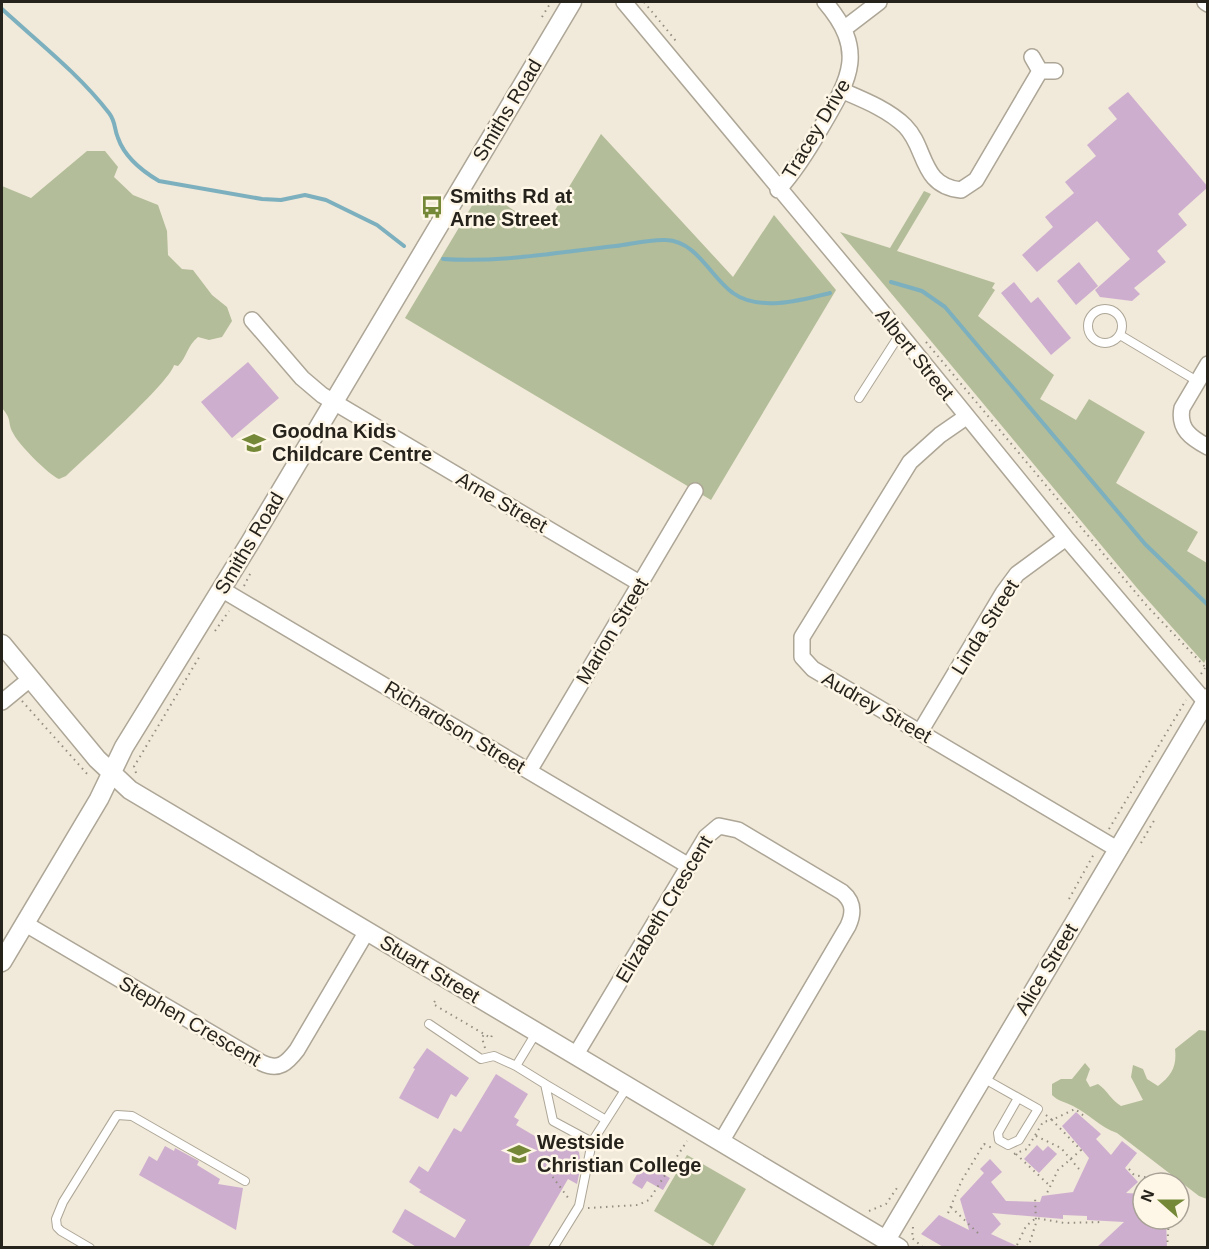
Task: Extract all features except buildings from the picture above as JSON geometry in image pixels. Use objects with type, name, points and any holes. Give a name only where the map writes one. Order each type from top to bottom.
[{"type":"street","name":"Smiths Road","points":[[2,962],[99,799],[124,747],[229,594],[332,402],[572,2]]},
{"type":"street","name":"Albert Street","points":[[624,2],[1066,538],[1207,702]]},
{"type":"street","name":"Tracey Drive","points":[[778,190],[797,168],[843,91],[850,66],[845,28],[825,2]]},
{"type":"street","points":[[845,28],[879,2]]},
{"type":"street","points":[[843,91],[905,126],[927,170],[949,187],[962,189],[976,180],[1048,71],[1032,57]]},
{"type":"street","name":"Arne Street","points":[[252,320],[307,384],[332,402],[641,584]]},
{"type":"street","points":[[1208,364],[1182,408],[1181,423],[1190,436],[1208,447]]},
{"type":"street","name":"Audrey Street","points":[[966,417],[940,435],[910,462],[802,637],[802,657],[813,669],[1110,845]]},
{"type":"street","name":"Marion Street","points":[[529,771],[696,491]]},
{"type":"street","name":"Linda Street","points":[[920,732],[1003,593],[1017,574],[1066,538]]},
{"type":"street","name":"Richardson Street","points":[[229,594],[689,866]]},
{"type":"street","name":"Stuart Street","points":[[2,644],[111,773],[138,795],[892,1244]]},
{"type":"street","points":[[2,702],[30,679]]},
{"type":"street","name":"Alice Street","points":[[892,1244],[1110,845],[1207,702]]},
{"type":"street","name":"Elizabeth Crescent","points":[[575,1056],[710,832],[725,825],[738,830],[842,892],[851,902],[852,908],[848,926],[721,1142]]},
{"type":"street","name":"Stephen Crescent","points":[[24,923],[262,1064],[278,1067],[286,1064],[297,1050],[368,931]]},
{"type":"lane","points":[[1101,309],[1114,311],[1122,322],[1120,335],[1110,342],[1098,341],[1089,331],[1090,318],[1101,309]]},
{"type":"lane","points":[[859,398],[900,334]]},
{"type":"lane","points":[[1120,335],[1197,381]]},
{"type":"lane","points":[[429,1024],[481,1059],[494,1056],[516,1066],[606,1120]]},
{"type":"lane","points":[[516,1066],[536,1033]]},
{"type":"lane","points":[[982,1077],[1038,1109],[1019,1140],[1008,1144],[999,1140],[998,1133],[1018,1098]]},
{"type":"lane","points":[[545,1084],[553,1121],[592,1142]]},
{"type":"lane","points":[[553,1248],[579,1206],[592,1142],[627,1087]]},
{"type":"lane","points":[[90,1248],[61,1231],[57,1227],[56,1220],[68,1193],[117,1115],[132,1116],[245,1181]]},
{"type":"path","points":[[542,17],[550,2]]},
{"type":"path","points":[[644,2],[681,47]]},
{"type":"path","points":[[925,340],[1147,606],[1208,670]]},
{"type":"path","points":[[210,639],[229,594],[253,568]]},
{"type":"path","points":[[138,777],[134,766],[205,648]]},
{"type":"path","points":[[22,701],[89,776]]},
{"type":"path","points":[[1066,904],[1110,845],[1182,706]]},
{"type":"path","points":[[435,1001],[433,1004],[484,1035],[491,1038],[492,1035]]},
{"type":"path","points":[[1052,1120],[1075,1109],[1084,1116]]},
{"type":"path","points":[[1036,1136],[1061,1148],[1079,1169]]},
{"type":"path","points":[[584,1209],[644,1203],[657,1191],[687,1141]]},
{"type":"path","points":[[1047,1193],[1049,1185],[1070,1158],[1081,1150]]},
{"type":"path","points":[[1016,1154],[1049,1185]]},
{"type":"path","points":[[549,1172],[564,1195],[574,1203]]},
{"type":"path","points":[[866,1210],[871,1212],[886,1204],[901,1183]]},
{"type":"path","points":[[1028,1248],[1036,1218],[1035,1196]]},
{"type":"path","points":[[951,1208],[981,1236]]},
{"type":"path","points":[[1017,1245],[1026,1226],[1036,1218],[1064,1223],[1103,1222]]},
{"type":"path","points":[[1167,1248],[1168,1231]]},
{"type":"green space","points":[[601,134],[733,277],[774,215],[836,290],[711,500],[405,318],[482,189],[543,230]]},
{"type":"green space","points":[[87,151],[105,151],[118,167],[114,177],[133,195],[158,205],[167,231],[168,255],[182,269],[193,270],[212,295],[227,307],[232,321],[222,337],[209,340],[198,337],[181,363],[178,366],[174,365],[169,374],[143,403],[66,476],[59,479],[41,466],[21,444],[13,433],[8,416],[2,408],[2,186],[31,198]]},
{"type":"green space","points":[[924,191],[931,194],[897,251],[995,283],[992,288],[995,290],[978,316],[1054,375],[1040,399],[1076,420],[1089,399],[1145,432],[1116,483],[1198,532],[1187,551],[1207,563],[1208,655],[1204,663],[1137,588],[840,232],[890,248]]},
{"type":"green space","points":[[1199,1030],[1207,1031],[1207,1199],[1191,1190],[1191,1171],[1166,1171],[1117,1133],[1052,1095],[1052,1084],[1061,1079],[1072,1079],[1085,1063],[1090,1069],[1086,1080],[1090,1087],[1098,1084],[1121,1106],[1143,1100],[1131,1077],[1133,1065],[1143,1069],[1147,1079],[1158,1086],[1172,1070],[1175,1049]]},
{"type":"green space","points":[[687,1155],[746,1189],[713,1246],[654,1211]]},
{"type":"waterway","points":[[2,9],[85,85],[111,116],[125,152],[140,168],[159,181],[262,199],[281,200],[305,195],[326,200],[377,225],[404,246]]},
{"type":"waterway","points":[[443,259],[486,260],[666,240],[677,242],[695,253],[725,286],[743,299],[781,303],[830,293]]},
{"type":"waterway","points":[[891,282],[922,291],[945,307],[1145,544],[1208,605]]},
{"type":"place","name":"Smiths Rd at Arne Street","points":[[432,207]]},
{"type":"place","name":"Goodna Kids Childcare Centre","points":[[254,443]]},
{"type":"place","name":"Westside Christian College","points":[[519,1154]]}]
